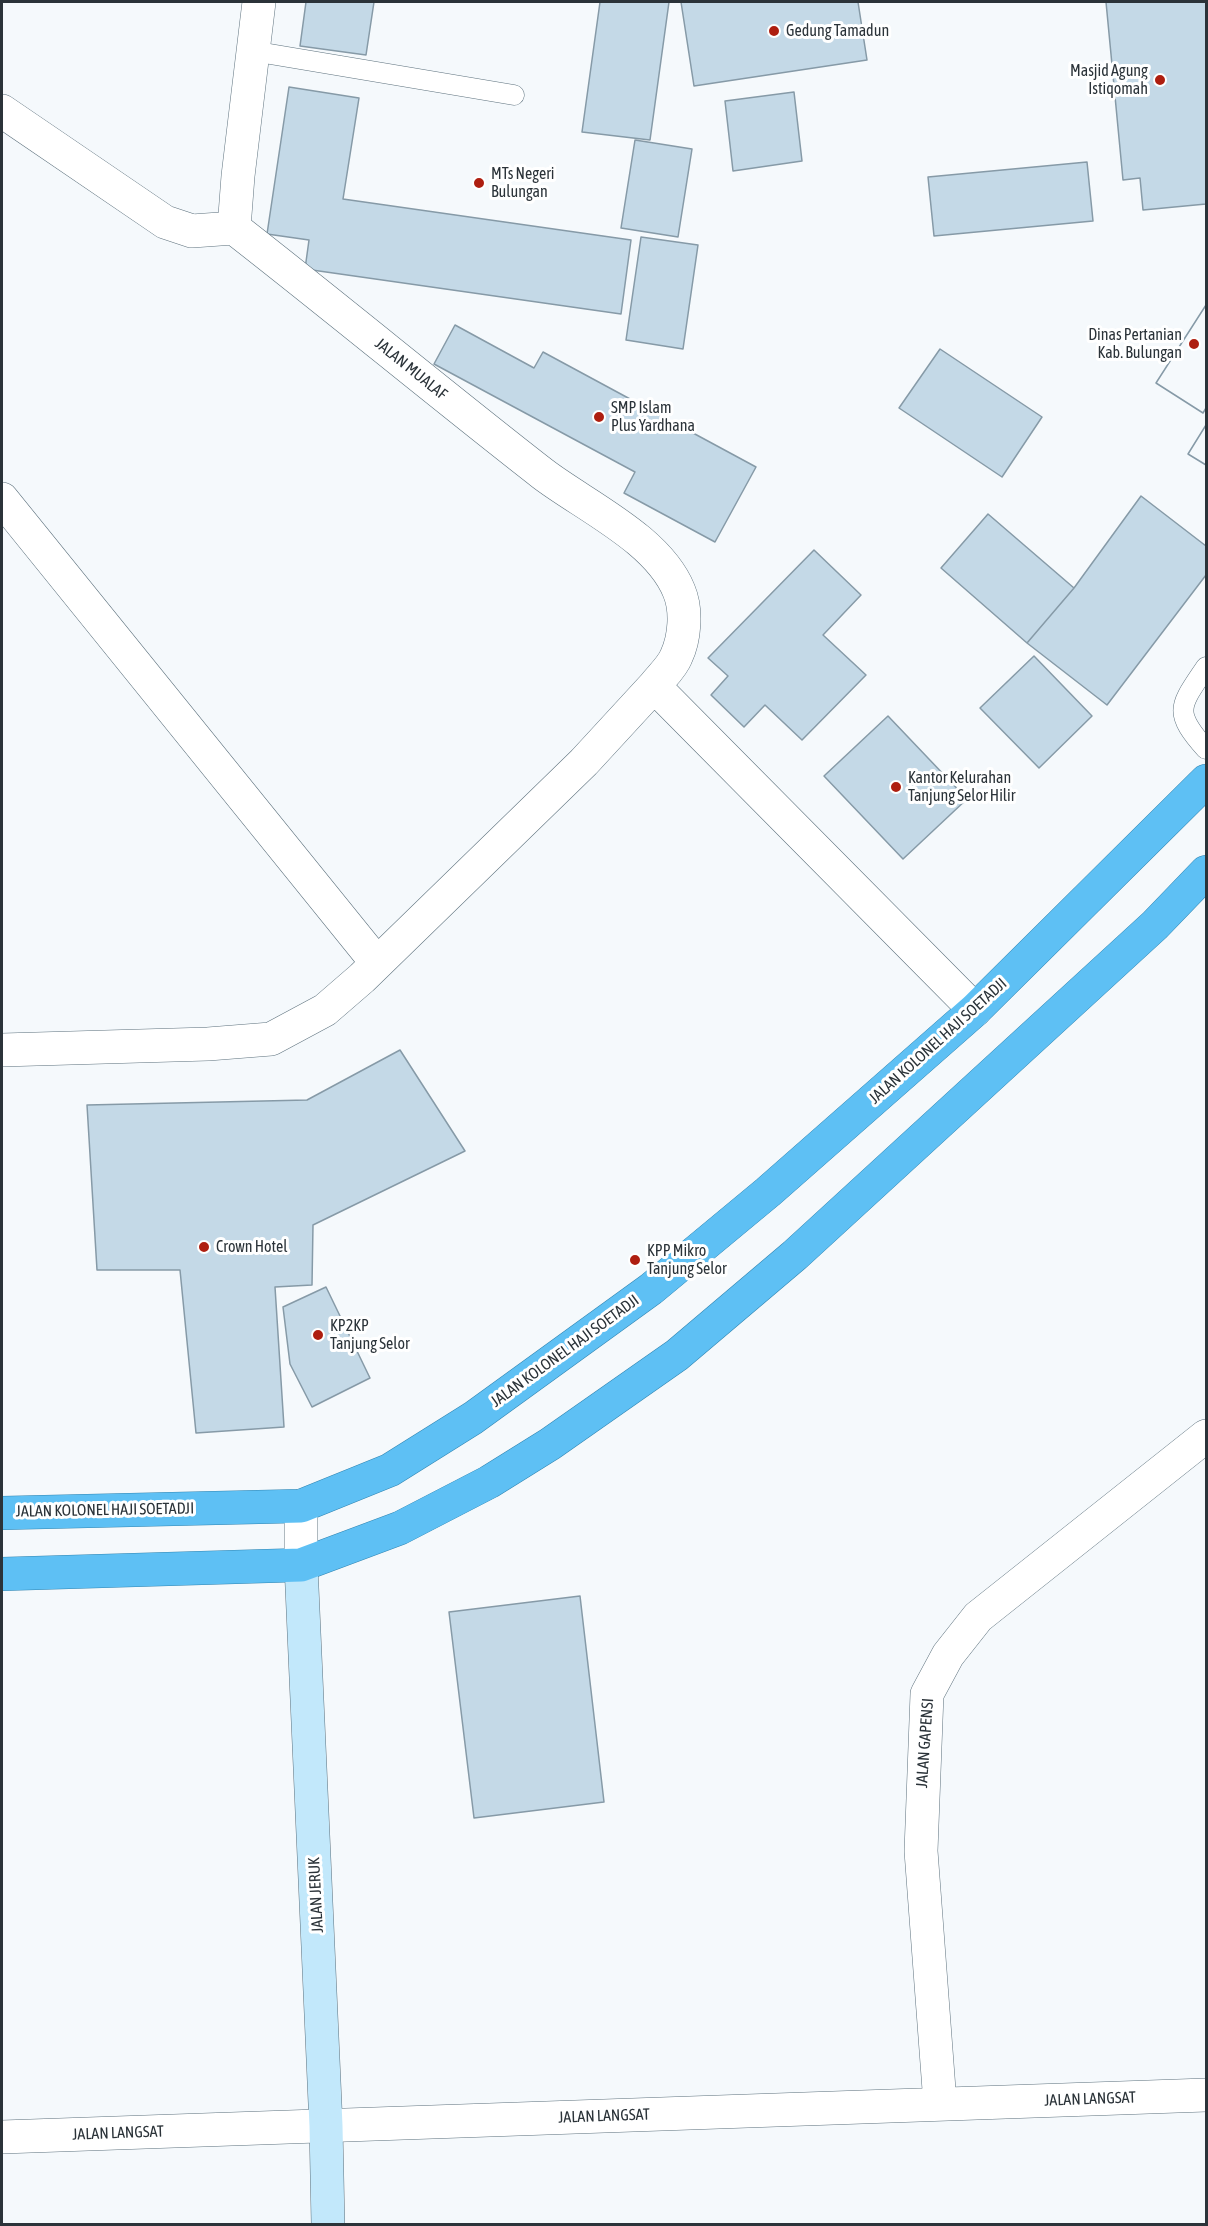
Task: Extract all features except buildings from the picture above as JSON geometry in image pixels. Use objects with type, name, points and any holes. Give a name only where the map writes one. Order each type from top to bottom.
[{"type":"highway","name":"JALAN KOLONEL HAJI SOETADJI","points":[[2,1513],[301,1506],[390,1470],[473,1418],[651,1289],[768,1192],[975,1010],[1206,781]]},
{"type":"highway","points":[[2,1574],[301,1565],[400,1528],[489,1482],[550,1444],[677,1355],[795,1255],[1155,925],[1206,872]]},
{"type":"main road","name":"JALAN JERUK","points":[[301,1565],[326,2126],[328,2224]]},
{"type":"street","points":[[2,111],[165,222],[192,231],[234,228],[259,2]]},
{"type":"street","name":"JALAN MUALAF","points":[[2,1050],[208,1044],[271,1038],[325,1010],[377,963],[584,762],[676,659],[682,635],[684,612],[679,591],[665,569],[613,521],[545,476],[234,228]]},
{"type":"street","points":[[2,499],[377,963]]},
{"type":"street","points":[[654,686],[975,1010]]},
{"type":"street","name":"JALAN GAPENSI","points":[[940,2103],[921,1851],[927,1694],[948,1654],[978,1617],[1206,1436]]},
{"type":"street","points":[[301,1506],[301,1565]]},
{"type":"street","name":"JALAN LANGSAT","points":[[2,2137],[1206,2095]]},
{"type":"lane","points":[[252,51],[513,95]]},
{"type":"lane","points":[[1206,667],[1183,703],[1185,722],[1206,749]]},
{"type":"place","name":"Gedung Tamadun","points":[[774,31]]},
{"type":"place","name":"Masjid Agung Istiqomah","points":[[1160,80]]},
{"type":"place","name":"MTs Negeri Bulungan","points":[[479,183]]},
{"type":"place","name":"Dinas Pertanian Kab. Bulungan","points":[[1194,344]]},
{"type":"place","name":"SMP Islam Plus Yardhana","points":[[599,417]]},
{"type":"place","name":"Kantor Kelurahan Tanjung Selor Hilir","points":[[896,787]]},
{"type":"place","name":"Crown Hotel","points":[[204,1247]]},
{"type":"place","name":"KPP Mikro Tanjung Selor","points":[[635,1260]]},
{"type":"place","name":"KP2KP Tanjung Selor","points":[[318,1335]]}]
